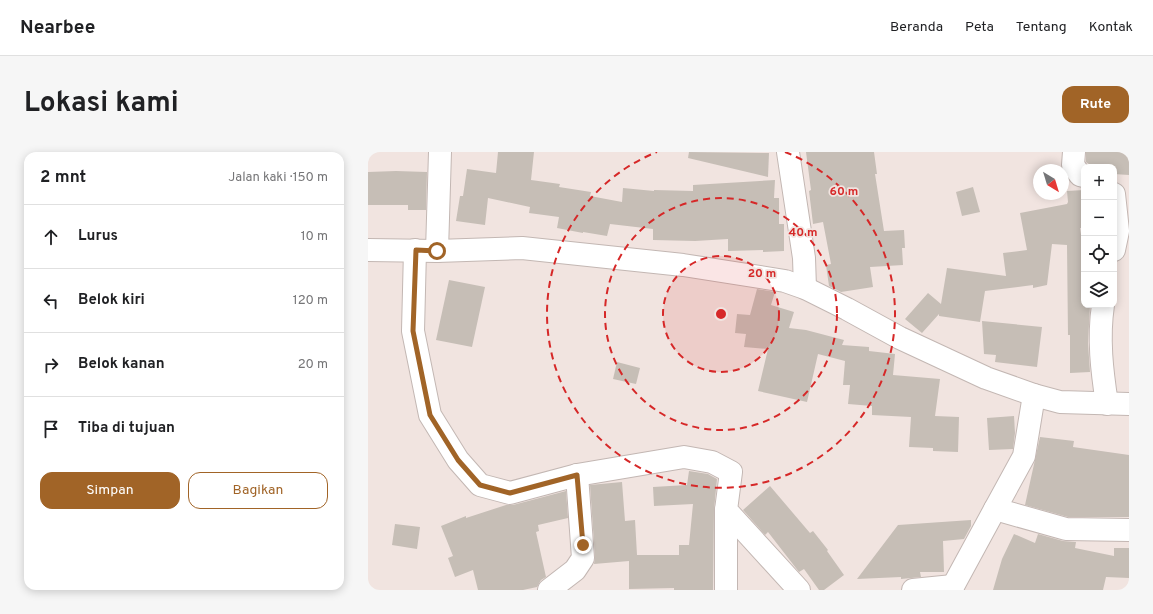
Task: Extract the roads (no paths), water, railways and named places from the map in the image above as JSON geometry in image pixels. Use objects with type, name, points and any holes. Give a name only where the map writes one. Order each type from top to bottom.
[{"type":"street","points":[[437,251],[440,152]]},
{"type":"street","points":[[788,152],[804,258],[805,288]]},
{"type":"street","points":[[1074,152],[1073,165],[1081,175]]},
{"type":"street","points":[[1115,200],[1118,231],[1117,236]]},
{"type":"street","points":[[368,250],[437,251],[522,248],[683,265],[785,281],[805,288],[900,338],[986,378],[1034,395],[1060,402],[1129,404]]},
{"type":"street","points":[[416,250],[413,331],[430,415],[458,460],[480,485],[510,493],[577,475],[684,457],[712,462],[731,472],[726,510],[726,590]]},
{"type":"street","points":[[1102,308],[1100,320],[1100,342],[1107,404]]},
{"type":"street","points":[[912,590],[952,588],[1024,456],[1034,395]]},
{"type":"street","points":[[549,590],[575,570],[583,558],[577,475]]},
{"type":"street","points":[[994,509],[1066,529],[1129,530]]},
{"type":"street","points":[[726,510],[799,590]]}]
